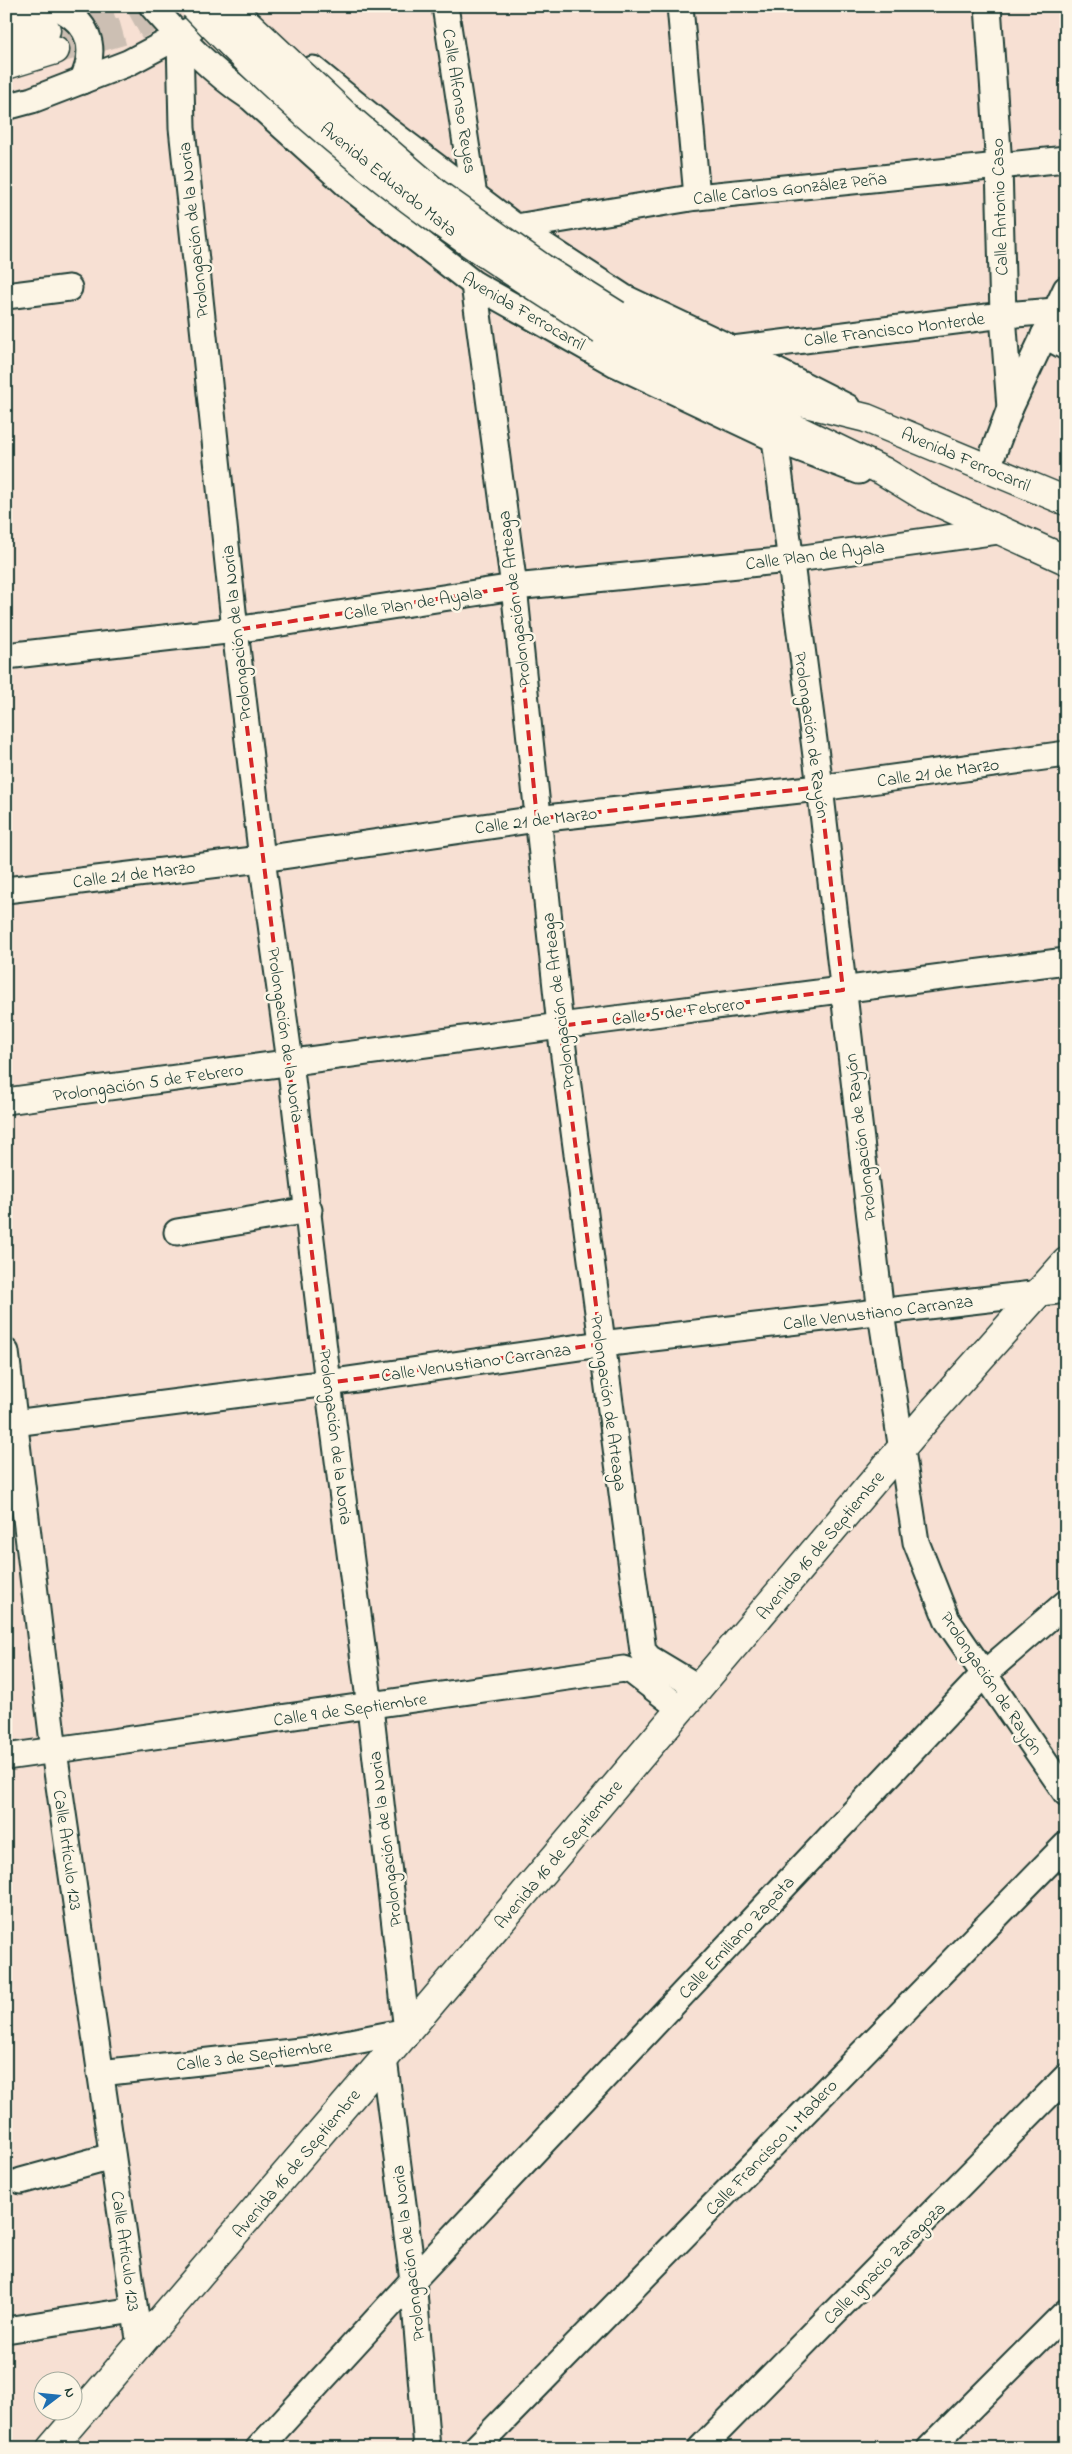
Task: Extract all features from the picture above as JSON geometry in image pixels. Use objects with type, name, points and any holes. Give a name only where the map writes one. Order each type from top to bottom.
[{"type":"main road","name":"Avenida Eduardo Mata","points":[[194,6],[263,74],[356,156],[462,238],[610,323]]},
{"type":"main road","name":"Avenida Eduardo Mata","points":[[228,6],[352,121],[437,194],[542,268],[610,323]]},
{"type":"main road","points":[[6,43],[51,23]]},
{"type":"main road","points":[[6,65],[51,23]]},
{"type":"main road","name":"Avenida Ferrocarril","points":[[610,323],[789,399],[866,418],[988,467],[1066,501]]},
{"type":"main road","name":"Avenida Ferrocarril","points":[[610,323],[761,412],[883,471],[924,496],[998,531],[1066,560]]},
{"type":"main road","name":"Avenida 16 de Septiembre","points":[[51,2448],[140,2346],[901,1450],[1066,1262]]},
{"type":"street","name":"Avenida Ferrocarril","points":[[152,6],[180,38],[232,85],[251,98],[352,189],[474,284],[616,364],[775,440],[924,496]]},
{"type":"street","points":[[6,107],[32,100],[128,63],[180,38],[228,6]]},
{"type":"street","name":"Avenida Ferrocarril","points":[[246,6],[293,51],[385,128],[516,227],[623,297],[733,349],[866,418]]},
{"type":"street","name":"Calle Alfonso Reyes","points":[[445,6],[474,196]]},
{"type":"street","points":[[680,6],[697,197]]},
{"type":"street","name":"Calle Antonio Caso","points":[[988,6],[999,166],[1003,315],[1010,408]]},
{"type":"street","points":[[6,24],[51,23],[67,12],[79,22],[88,35],[91,51],[89,67],[82,81]]},
{"type":"street","name":"Prolongación de la Noria","points":[[180,38],[182,128],[235,630],[262,859],[309,1210],[328,1383],[370,1707],[407,2031]]},
{"type":"street","points":[[251,98],[241,76],[241,66],[246,60],[266,50],[293,51]]},
{"type":"street","name":"Calle Carlos González Peña","points":[[516,227],[697,197],[1066,159]]},
{"type":"street","name":"Prolongación de Arteaga","points":[[474,284],[514,587],[560,1026],[601,1344],[644,1651],[649,1658],[699,1688]]},
{"type":"street","points":[[6,296],[69,288]]},
{"type":"street","points":[[988,467],[1010,408],[1061,300]]},
{"type":"street","name":"Calle Francisco Monterde","points":[[733,349],[1003,315],[1061,300]]},
{"type":"street","points":[[1044,335],[1066,347]]},
{"type":"street","name":"Prolongación de Rayón","points":[[775,440],[789,560],[820,788],[881,1313],[916,1542],[947,1620],[1066,1793]]},
{"type":"street","name":"Calle Plan de Ayala","points":[[6,656],[235,630],[514,587],[789,560],[998,531]]},
{"type":"street","name":"Calle 21 de Marzo","points":[[6,890],[262,859],[537,819],[820,788],[1066,754]]},
{"type":"street","name":"Calle 5 de Febrero","points":[[290,1062],[1066,961]]},
{"type":"street","name":"Prolongación 5 de Febrero","points":[[6,1101],[290,1062]]},
{"type":"street","points":[[177,1232],[309,1210]]},
{"type":"street","name":"Calle Venustiano Carranza","points":[[11,1423],[328,1383],[601,1344],[881,1313],[1066,1290]]},
{"type":"street","name":"Calle Artículo 123","points":[[6,1352],[11,1423],[54,1751],[140,2346]]},
{"type":"street","name":"Calle Emiliano Zapata","points":[[259,2448],[413,2280],[985,1673],[1066,1603]]},
{"type":"street","name":"Calle 9 de Septiembre","points":[[6,1757],[370,1707],[624,1669],[633,1672],[681,1709]]},
{"type":"street","name":"Calle Francisco I. Madero","points":[[476,2448],[1066,1845]]},
{"type":"street","name":"Calle 3 de Septiembre","points":[[100,2073],[310,2050],[407,2031]]},
{"type":"street","name":"Prolongación de la Noria","points":[[384,2059],[413,2280],[427,2448]]},
{"type":"street","name":"Calle Ignacio Zaragoza","points":[[701,2448],[1066,2077]]},
{"type":"street","points":[[21,2181],[112,2156]]},
{"type":"street","points":[[6,2330],[134,2310]]},
{"type":"street","points":[[930,2448],[1066,2312]]},
{"type":"highlighted area","points":[[514,587],[537,819],[820,787],[843,990],[560,1026],[601,1344],[328,1383],[235,630]]},
{"type":"tunnel","points":[[46,30],[121,12],[131,6]]},
{"type":"tunnel","points":[[55,50],[130,29],[172,6]]}]
